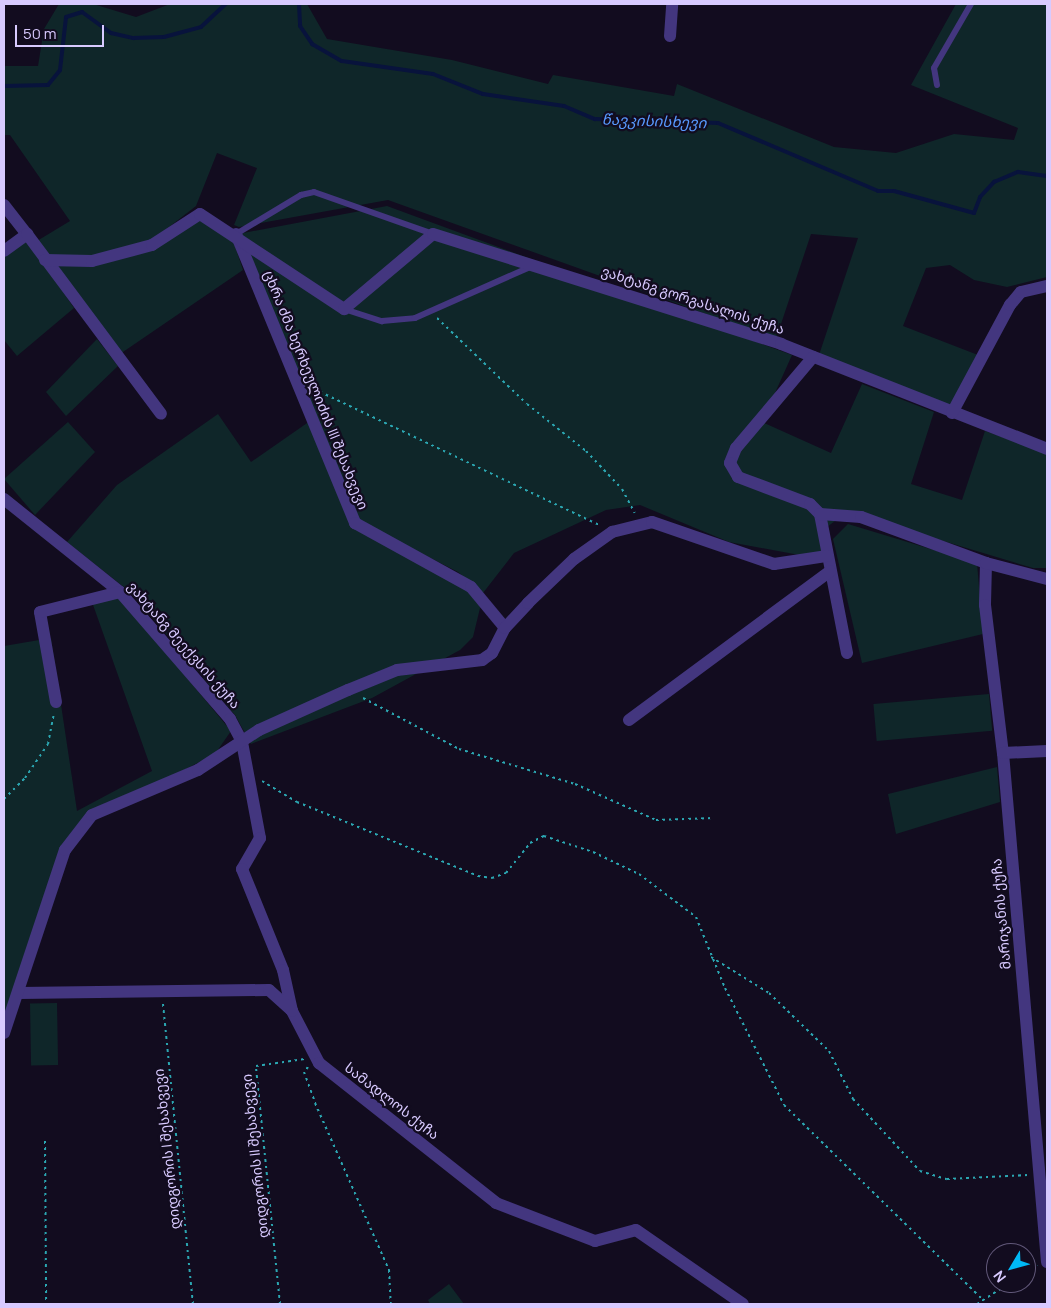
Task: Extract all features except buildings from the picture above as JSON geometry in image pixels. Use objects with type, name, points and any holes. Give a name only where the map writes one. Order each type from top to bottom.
[{"type":"street","points":[[670,36],[672,4]]},
{"type":"street","points":[[4,205],[162,414]]},
{"type":"street","points":[[45,260],[92,261],[152,245],[196,214],[236,234],[344,309],[433,234]]},
{"type":"street","points":[[4,251],[27,234]]},
{"type":"street","name":"ცხრა ძმა ხერხეულიძის III შესახვევი","points":[[236,234],[355,522],[471,587],[505,628]]},
{"type":"street","name":"ვახტანგ გორგასალის ქუჩა","points":[[433,234],[536,264],[813,357],[1047,449]]},
{"type":"street","points":[[952,413],[1010,305],[1021,292],[1047,286]]},
{"type":"street","points":[[813,357],[736,448],[730,463],[738,477],[810,504],[820,514],[846,653]]},
{"type":"street","name":"ვახტანგ მეექვსის ქუჩა","points":[[4,499],[120,592],[230,719],[242,742]]},
{"type":"street","points":[[820,514],[862,517],[986,563],[1047,579]]},
{"type":"street","points":[[4,1033],[20,993],[66,850],[92,815],[198,770],[242,742],[348,690],[397,670],[482,660],[492,653],[505,628],[574,559],[612,532],[640,522],[668,526],[699,541],[774,564],[827,556]]},
{"type":"street","name":"მარიჯანის ქუჩა","points":[[986,563],[985,605],[1003,753],[1047,1262]]},
{"type":"street","points":[[630,720],[830,571]]},
{"type":"street","points":[[56,702],[40,612],[120,592]]},
{"type":"street","name":"სამადლოს ქუჩა","points":[[242,742],[260,838],[242,869],[288,984],[292,1011],[316,1057],[496,1203],[595,1241],[636,1230],[743,1304]]},
{"type":"street","points":[[1003,753],[1047,751]]},
{"type":"street","points":[[20,993],[269,990],[292,1011]]},
{"type":"lane","points":[[937,85],[934,68],[971,4]]},
{"type":"lane","points":[[236,234],[301,195],[314,192],[433,234]]},
{"type":"lane","points":[[344,309],[382,321],[430,312],[536,264]]},
{"type":"path","points":[[430,312],[526,404],[586,451],[622,489],[640,522]]},
{"type":"path","points":[[296,381],[612,532]]},
{"type":"path","points":[[348,690],[459,749],[575,784],[656,820],[714,818]]},
{"type":"path","points":[[4,798],[25,778],[48,744],[56,702]]},
{"type":"path","points":[[249,773],[297,802],[478,876],[492,878],[506,873],[530,843],[544,836],[594,852],[639,874],[696,917],[711,957],[784,1105],[983,1300]]},
{"type":"path","points":[[711,957],[769,993],[829,1051],[853,1099],[920,1171],[947,1179],[1038,1175]]},
{"type":"path","name":"დიდგორის I შესახვევი","points":[[161,992],[193,1304]]},
{"type":"path","points":[[316,1057],[304,1072],[389,1270],[391,1304]]},
{"type":"path","name":"დიდგორის II შესახვევი","points":[[280,1304],[256,1066],[316,1057]]},
{"type":"path","points":[[46,1141],[46,1304]]},
{"type":"path","points":[[976,1304],[994,1293]]},
{"type":"green space","points":[[59,4],[93,4],[136,17],[170,4],[307,4],[327,39],[452,60],[548,84],[553,75],[674,96],[677,84],[834,147],[896,153],[954,134],[1014,140],[1018,128],[911,85],[956,4],[1047,4],[1047,277],[1007,287],[974,280],[950,265],[926,268],[903,326],[978,355],[950,408],[819,355],[858,238],[811,234],[776,339],[388,200],[239,227],[234,225],[257,168],[217,153],[196,206],[151,241],[93,258],[47,257],[37,241],[70,221],[10,135],[4,135],[4,66],[38,66],[44,29]]},
{"type":"green space","points":[[387,206],[792,355],[762,422],[831,453],[862,384],[934,412],[911,484],[962,500],[985,431],[1047,453],[1047,568],[1033,568],[857,515],[843,515],[823,530],[826,560],[729,542],[640,505],[606,510],[514,553],[483,593],[458,572],[358,521],[238,234]]},
{"type":"green space","points":[[199,218],[232,237],[243,270],[120,354],[52,264],[91,265]]},
{"type":"green space","points":[[27,239],[74,308],[17,356],[4,340],[4,255]]},
{"type":"green space","points":[[97,339],[118,366],[66,416],[46,392]]},
{"type":"green space","points":[[218,414],[251,462],[310,421],[352,525],[469,589],[481,604],[473,637],[460,650],[372,698],[251,744],[235,715],[130,592],[67,542],[117,485]]},
{"type":"green space","points":[[68,422],[95,452],[35,515],[4,479]]},
{"type":"green space","points":[[848,524],[977,563],[983,634],[862,663],[833,539]]},
{"type":"green space","points":[[118,595],[231,731],[215,754],[133,796],[105,803],[64,842],[4,1021],[4,646],[51,638],[77,811],[152,771],[92,602]]},
{"type":"green space","points":[[989,694],[992,731],[877,741],[873,704]]},
{"type":"green space","points":[[997,767],[1000,802],[896,834],[888,794]]},
{"type":"green space","points":[[30,1003],[57,1003],[58,1065],[31,1065]]},
{"type":"green space","points":[[449,1284],[464,1304],[430,1304],[428,1300]]},
{"type":"waterway","name":"წავკისისხევი","points":[[4,86],[48,85],[60,70],[66,17],[82,12],[111,33],[133,38],[164,37],[201,27],[226,4]]},
{"type":"waterway","name":"წავკისისხევი","points":[[299,4],[300,26],[312,44],[342,61],[433,74],[483,94],[564,106],[595,119],[718,123],[878,191],[894,191],[974,213],[980,197],[994,182],[1018,172],[1047,176]]}]
